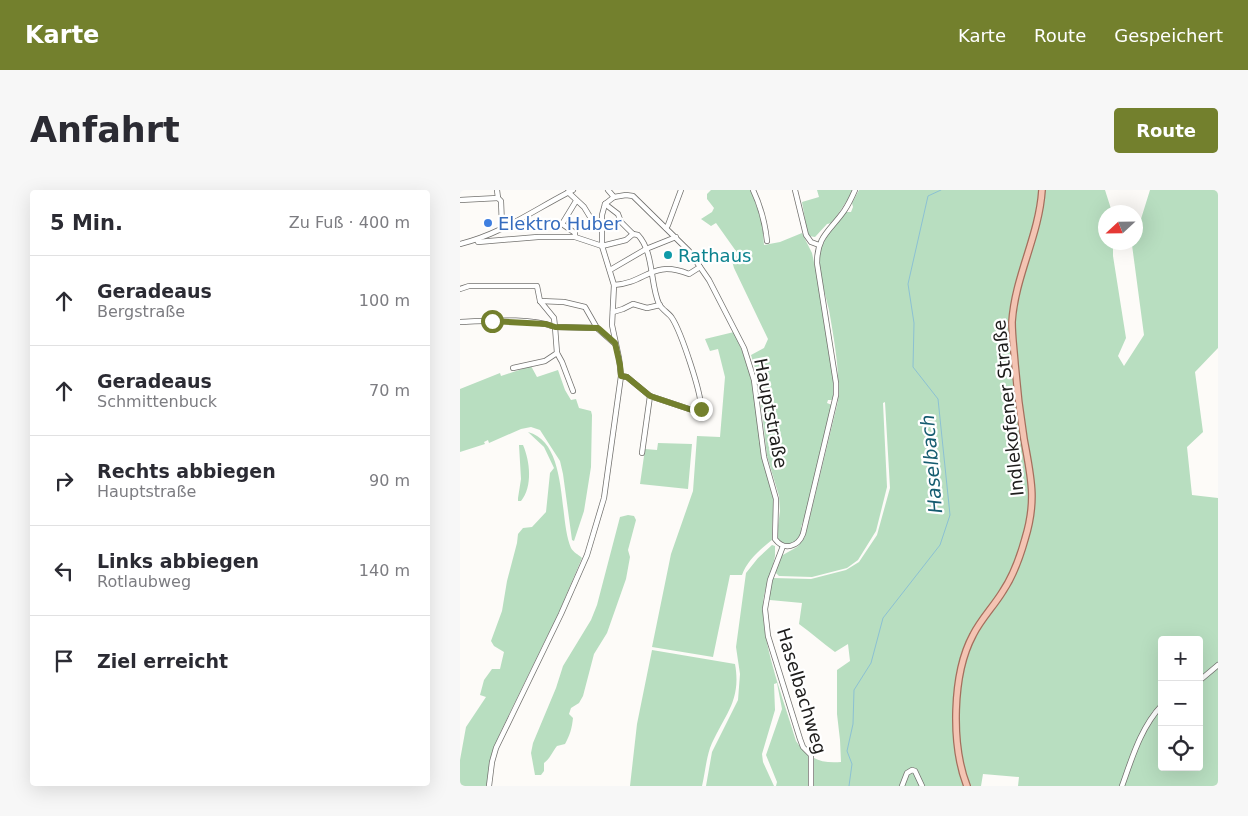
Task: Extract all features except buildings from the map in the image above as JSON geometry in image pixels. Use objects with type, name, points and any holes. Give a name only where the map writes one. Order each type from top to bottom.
[{"type":"main road","name":"Indlekofener Straße","points":[[967,786],[959,763],[956,743],[961,670],[972,636],[1003,591],[1017,565],[1032,515],[1031,477],[1019,404],[1013,342],[1013,309],[1018,283],[1035,233],[1041,207],[1042,190]]},
{"type":"street","points":[[497,190],[498,198],[501,201],[502,225],[504,228]]},
{"type":"street","points":[[490,786],[492,762],[496,748],[587,555],[599,516],[609,468],[621,376],[612,325],[614,285],[602,246],[602,209],[614,197],[608,190]]},
{"type":"street","points":[[666,228],[681,190]]},
{"type":"street","points":[[753,190],[765,222],[767,241]]},
{"type":"street","points":[[794,190],[806,235],[811,242],[819,245],[824,234],[844,211],[855,190]]},
{"type":"street","points":[[460,244],[477,240],[504,228],[571,191],[576,201],[584,207],[595,225],[602,227]]},
{"type":"street","name":"Hauptstraße","points":[[614,197],[633,196],[676,237],[700,267],[728,316],[751,366],[754,380],[764,457],[776,499],[775,539],[783,546],[788,547],[801,540],[803,534],[836,395],[836,383],[817,263],[819,245]]},
{"type":"street","points":[[460,200],[498,198]]},
{"type":"street","points":[[575,237],[574,233],[562,224],[576,201]]},
{"type":"street","points":[[605,204],[618,214],[622,222],[633,234],[638,235],[646,249],[660,305],[672,317],[683,343],[702,406],[701,409],[695,411],[650,396],[627,377],[621,376]]},
{"type":"street","points":[[477,240],[478,242],[538,237],[575,237],[602,246],[626,240],[633,234]]},
{"type":"street","points":[[610,270],[646,249],[676,237]]},
{"type":"street","points":[[614,285],[636,281],[651,272],[663,268],[689,274],[700,267]]},
{"type":"street","points":[[460,288],[469,286],[537,286],[540,301],[554,318],[557,353],[573,391]]},
{"type":"street","points":[[540,301],[564,302],[585,308],[598,328],[615,343]]},
{"type":"street","points":[[613,312],[634,304],[647,308],[660,305]]},
{"type":"street","points":[[460,322],[524,322],[546,324],[555,327],[598,328]]},
{"type":"street","points":[[514,368],[545,361],[557,353]]},
{"type":"street","points":[[642,453],[650,396]]},
{"type":"street","name":"Haselbachweg","points":[[783,546],[770,580],[765,609],[768,636],[800,739],[803,747],[811,755],[811,786]]},
{"type":"street","points":[[1203,678],[1218,665]]},
{"type":"street","points":[[1122,786],[1143,733],[1158,710]]},
{"type":"street","points":[[902,786],[907,773],[912,770],[915,771],[922,786]]},
{"type":"green space","points":[[711,190],[751,190],[762,222],[764,245],[780,242],[802,233],[812,253],[822,299],[834,385],[833,400],[828,400],[827,403],[832,405],[808,507],[801,527],[802,530],[799,539],[791,545],[782,544],[778,539],[779,496],[767,456],[758,378],[751,355],[764,348],[768,339],[734,268],[732,261],[738,254],[716,223],[711,226],[701,219],[712,212],[714,208],[707,199],[707,194]]},
{"type":"green space","points":[[817,190],[854,190],[832,223],[827,224],[815,237],[809,236],[807,231],[802,202],[819,197]]},
{"type":"green space","points":[[859,190],[1105,190],[1110,205],[1098,205],[1098,250],[1113,250],[1126,338],[1118,356],[1124,366],[1144,335],[1133,250],[1143,250],[1143,212],[1150,190],[1218,190],[1218,348],[1195,372],[1203,432],[1187,447],[1192,495],[1218,498],[1218,786],[1018,786],[1019,777],[983,774],[981,786],[776,786],[777,782],[766,755],[782,709],[777,683],[774,684],[775,710],[762,754],[763,762],[774,786],[706,786],[712,752],[738,700],[740,674],[736,647],[746,573],[772,545],[775,546],[775,556],[764,596],[763,609],[767,641],[775,675],[796,741],[800,747],[815,759],[827,762],[841,762],[837,714],[837,670],[850,661],[848,644],[835,652],[799,624],[802,603],[768,599],[773,578],[811,579],[846,570],[859,562],[877,535],[890,488],[885,402],[883,403],[887,487],[876,531],[858,560],[847,568],[812,577],[779,576],[774,571],[781,556],[797,547],[805,537],[838,401],[836,355],[829,310],[821,278],[819,253],[823,241],[829,232],[846,212],[851,212],[852,203]]},
{"type":"green space","points":[[734,332],[754,386],[763,461],[774,501],[773,539],[751,559],[742,575],[730,575],[713,657],[652,647],[671,554],[693,491],[697,436],[720,437],[725,377],[718,349],[710,351],[705,339]]},
{"type":"green space","points":[[531,366],[537,377],[558,370],[565,390],[571,400],[576,399],[579,408],[591,411],[592,415],[591,467],[584,511],[574,541],[572,540],[560,461],[540,430],[531,427],[521,429],[489,443],[488,440],[484,442],[485,444],[460,452],[460,389],[500,373],[501,376]]},
{"type":"green space","points":[[528,432],[541,439],[550,451],[560,483],[567,535],[571,548],[582,558],[559,612],[500,733],[490,760],[487,786],[460,786],[460,760],[466,727],[486,697],[480,695],[484,680],[492,669],[500,669],[504,652],[494,646],[491,641],[502,611],[518,534],[523,528],[532,527],[546,512],[550,473],[554,468],[544,447]]},
{"type":"green space","points":[[658,443],[692,444],[688,489],[640,484],[645,449],[657,450]]},
{"type":"green space","points":[[519,445],[523,445],[529,466],[529,481],[521,501],[518,501],[521,479]]},
{"type":"green space","points":[[634,516],[636,520],[628,550],[630,557],[626,579],[607,633],[594,654],[583,696],[579,703],[571,708],[569,714],[573,718],[573,722],[567,741],[565,744],[557,746],[544,763],[544,771],[541,775],[535,775],[531,753],[533,743],[563,666],[591,620],[597,605],[620,517]]},
{"type":"green space","points":[[652,650],[735,664],[736,689],[734,699],[710,748],[702,786],[630,786],[637,724]]},
{"type":"waterway","name":"Haselbach","points":[[849,786],[852,764],[847,751],[853,724],[854,690],[871,663],[883,618],[940,545],[950,515],[938,399],[913,367],[914,323],[908,284],[928,196],[941,190]]},
{"type":"place","name":"Elektro Huber","points":[[488,223]]},
{"type":"place","name":"Rathaus","points":[[668,255]]},
{"type":"route","points":[[492,321],[546,324],[555,327],[598,328],[615,343],[621,376],[627,377],[650,396],[695,411],[701,409]]}]
